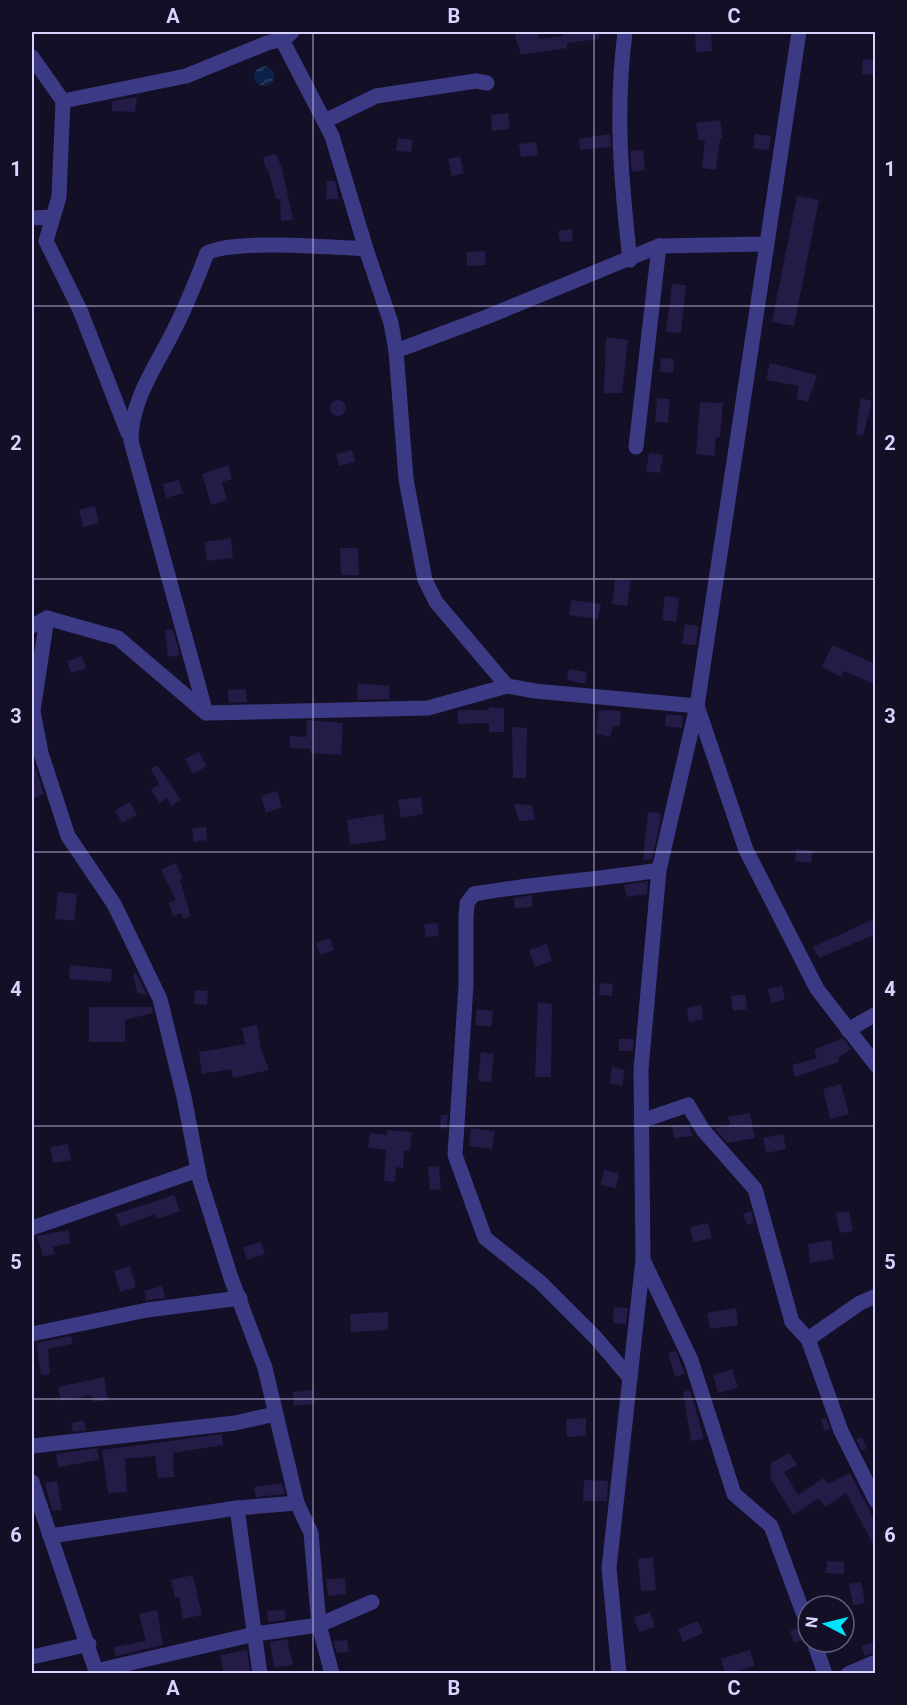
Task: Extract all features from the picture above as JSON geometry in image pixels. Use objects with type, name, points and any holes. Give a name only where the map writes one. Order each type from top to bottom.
[{"type":"street","points":[[625,32],[620,69],[619,164],[630,260]]},
{"type":"street","points":[[619,1674],[609,1568],[643,1260],[641,1069],[659,870],[697,706],[799,32]]},
{"type":"street","points":[[63,101],[186,76],[285,34],[325,121],[346,177],[366,249],[392,323],[406,479],[425,580],[436,602],[507,686]]},
{"type":"street","points":[[32,57],[63,101],[59,197],[46,241],[81,310],[132,447],[206,713]]},
{"type":"street","points":[[325,121],[376,96],[477,81],[487,83]]},
{"type":"street","points":[[32,218],[53,217]]},
{"type":"street","points":[[396,351],[630,260],[659,246],[766,244]]},
{"type":"street","points":[[132,447],[131,420],[139,396],[175,328],[207,253],[222,248],[296,245],[366,249]]},
{"type":"street","points":[[636,447],[659,246]]},
{"type":"street","points":[[32,626],[47,618],[117,638],[206,713],[428,708],[507,686],[535,692],[697,706]]},
{"type":"street","points":[[47,618],[33,711],[41,753],[68,836],[114,904],[160,999],[184,1097],[198,1170],[265,1368],[297,1503],[311,1533],[319,1625],[332,1674]]},
{"type":"street","points":[[697,706],[746,849],[817,989],[876,1065]]},
{"type":"street","points":[[630,1378],[596,1338],[540,1282],[485,1238],[455,1155],[466,985],[466,918],[467,903],[474,894],[522,885],[613,877],[659,870]]},
{"type":"street","points":[[848,1030],[876,1014]]},
{"type":"street","points":[[641,1121],[688,1105],[703,1130],[755,1190],[792,1322],[808,1339],[841,1431],[876,1501]]},
{"type":"street","points":[[32,1228],[198,1170]]},
{"type":"street","points":[[643,1260],[691,1360],[734,1494],[771,1526],[796,1594]]},
{"type":"street","points":[[808,1339],[860,1303],[876,1296]]},
{"type":"street","points":[[32,1334],[147,1310],[240,1298]]},
{"type":"street","points":[[32,1446],[235,1423],[275,1414]]},
{"type":"street","points":[[32,1482],[96,1672],[255,1634],[319,1625],[372,1602]]},
{"type":"street","points":[[50,1536],[237,1508],[297,1503]]},
{"type":"street","points":[[237,1508],[260,1674]]},
{"type":"street","points":[[32,1657],[88,1644]]},
{"type":"street","points":[[818,1654],[825,1674]]},
{"type":"street","points":[[848,1674],[876,1662]]},
{"type":"water","points":[[264,66],[271,69],[274,76],[271,83],[264,86],[257,83],[254,76],[257,69]]},
{"type":"building","points":[[514,32],[538,32],[539,39],[562,36],[562,32],[599,32],[599,39],[567,43],[567,48],[521,55]]},
{"type":"building","points":[[711,33],[712,51],[696,52],[695,34]]},
{"type":"building","points":[[863,59],[876,60],[876,75],[862,74]]},
{"type":"building","points":[[137,97],[135,112],[112,111],[112,101]]},
{"type":"building","points":[[508,113],[510,129],[492,131],[491,115]]},
{"type":"building","points":[[720,120],[723,139],[720,139],[716,170],[702,168],[705,140],[699,141],[696,123]]},
{"type":"building","points":[[610,134],[611,147],[580,150],[579,139]]},
{"type":"building","points":[[755,134],[771,136],[769,150],[753,148]]},
{"type":"building","points":[[398,138],[413,140],[411,152],[396,151]]},
{"type":"building","points":[[536,142],[538,155],[521,157],[519,144]]},
{"type":"building","points":[[643,150],[645,170],[632,172],[630,151]]},
{"type":"building","points":[[276,154],[282,168],[293,220],[281,221],[280,199],[276,199],[268,169],[266,170],[263,157]]},
{"type":"building","points":[[460,156],[464,173],[452,176],[448,159]]},
{"type":"building","points":[[327,181],[335,181],[339,199],[326,199]]},
{"type":"building","points":[[797,196],[819,200],[794,326],[772,322]]},
{"type":"building","points":[[572,229],[573,241],[560,242],[558,231]]},
{"type":"building","points":[[485,251],[486,265],[467,266],[467,252]]},
{"type":"building","points":[[672,284],[686,285],[681,333],[666,332]]},
{"type":"building","points":[[606,337],[628,340],[622,393],[604,393]]},
{"type":"building","points":[[661,358],[674,359],[673,373],[660,372]]},
{"type":"building","points":[[770,363],[817,375],[808,402],[796,399],[799,386],[766,380]]},
{"type":"building","points":[[657,398],[670,399],[668,423],[655,422]]},
{"type":"building","points":[[861,398],[872,401],[863,436],[856,434]]},
{"type":"building","points":[[338,400],[346,408],[338,416],[330,408]]},
{"type":"building","points":[[700,402],[723,403],[720,437],[716,437],[714,456],[696,454]]},
{"type":"building","points":[[352,450],[355,462],[339,466],[336,454]]},
{"type":"building","points":[[649,453],[663,455],[660,473],[646,471]]},
{"type":"building","points":[[228,465],[232,479],[222,482],[227,500],[211,505],[202,474]]},
{"type":"building","points":[[179,480],[183,493],[166,498],[163,484]]},
{"type":"building","points":[[95,506],[99,523],[83,527],[79,510]]},
{"type":"building","points":[[231,538],[233,558],[207,561],[204,542]]},
{"type":"building","points":[[340,548],[358,548],[359,575],[341,575]]},
{"type":"building","points":[[615,579],[631,581],[627,606],[612,604]]},
{"type":"building","points":[[665,596],[679,598],[676,622],[662,620]]},
{"type":"building","points":[[571,600],[601,604],[598,619],[569,615]]},
{"type":"building","points":[[685,624],[699,626],[696,645],[682,644]]},
{"type":"building","points":[[173,629],[180,655],[168,657],[165,630]]},
{"type":"building","points":[[832,645],[876,664],[876,685],[844,671],[841,677],[822,667]]},
{"type":"building","points":[[82,656],[86,669],[71,673],[67,661]]},
{"type":"building","points":[[569,669],[587,672],[585,684],[567,680]]},
{"type":"building","points":[[358,683],[390,686],[389,699],[357,700]]},
{"type":"building","points":[[246,689],[247,702],[229,703],[228,690]]},
{"type":"building","points":[[489,707],[504,708],[504,732],[489,732],[489,723],[458,724],[458,710],[489,710]]},
{"type":"building","points":[[599,710],[621,711],[620,726],[613,726],[610,737],[596,734]]},
{"type":"building","points":[[666,714],[683,716],[682,728],[665,726]]},
{"type":"building","points":[[307,720],[343,723],[341,755],[310,753],[310,749],[290,748],[290,736],[306,737]]},
{"type":"building","points":[[512,727],[527,728],[526,778],[513,778]]},
{"type":"building","points":[[199,752],[207,766],[193,774],[185,759]]},
{"type":"building","points":[[32,757],[44,794],[32,799]]},
{"type":"building","points":[[157,765],[181,800],[171,806],[167,798],[160,803],[151,790],[159,784],[151,769]]},
{"type":"building","points":[[277,791],[282,807],[266,813],[261,796]]},
{"type":"building","points":[[421,797],[423,814],[401,818],[398,800]]},
{"type":"building","points":[[130,802],[137,815],[122,823],[115,810]]},
{"type":"building","points":[[514,804],[532,805],[535,820],[519,821]]},
{"type":"building","points":[[648,812],[661,813],[660,824],[652,859],[643,860]]},
{"type":"building","points":[[383,814],[386,840],[350,845],[347,820]]},
{"type":"building","points":[[206,827],[207,840],[194,842],[192,828]]},
{"type":"building","points":[[796,849],[813,851],[811,863],[795,861]]},
{"type":"building","points":[[175,863],[183,878],[180,880],[191,916],[184,919],[181,913],[173,916],[169,903],[176,900],[161,870]]},
{"type":"building","points":[[648,881],[647,894],[627,897],[624,885]]},
{"type":"building","points":[[58,892],[77,894],[74,921],[55,919]]},
{"type":"building","points":[[532,895],[532,907],[515,908],[514,898]]},
{"type":"building","points":[[876,918],[876,934],[819,958],[813,947]]},
{"type":"building","points":[[437,923],[439,936],[426,937],[424,924]]},
{"type":"building","points":[[330,938],[334,950],[320,955],[316,943]]},
{"type":"building","points":[[547,944],[552,961],[535,967],[529,950]]},
{"type":"building","points":[[70,965],[112,969],[111,982],[69,979]]},
{"type":"building","points":[[133,973],[136,973],[147,995],[137,993]]},
{"type":"building","points":[[600,983],[613,984],[612,996],[599,995]]},
{"type":"building","points":[[782,986],[785,999],[771,1003],[768,989]]},
{"type":"building","points":[[195,990],[208,991],[207,1005],[194,1004]]},
{"type":"building","points":[[745,994],[747,1009],[733,1011],[731,996]]},
{"type":"building","points":[[538,1002],[552,1004],[551,1077],[535,1077]]},
{"type":"building","points":[[701,1005],[703,1019],[689,1022],[687,1008]]},
{"type":"building","points":[[89,1007],[152,1007],[153,1013],[125,1020],[125,1042],[89,1042]]},
{"type":"building","points":[[477,1009],[493,1011],[491,1027],[475,1025]]},
{"type":"building","points":[[257,1025],[261,1049],[269,1070],[233,1078],[231,1069],[202,1074],[199,1052],[245,1044],[242,1028]]},
{"type":"building","points":[[843,1038],[851,1049],[838,1058],[839,1062],[795,1077],[792,1065],[817,1058],[814,1050]]},
{"type":"building","points":[[619,1039],[634,1039],[633,1051],[619,1051]]},
{"type":"building","points":[[481,1052],[494,1054],[491,1082],[478,1081]]},
{"type":"building","points":[[612,1067],[625,1070],[622,1086],[609,1083]]},
{"type":"building","points":[[841,1084],[849,1114],[830,1119],[823,1089]]},
{"type":"building","points":[[750,1113],[755,1138],[727,1143],[716,1128],[730,1125],[728,1117]]},
{"type":"building","points":[[441,1115],[448,1115],[447,1129],[440,1128]]},
{"type":"building","points":[[688,1125],[693,1136],[674,1138],[672,1126]]},
{"type":"building","points":[[471,1128],[495,1131],[492,1149],[469,1146]]},
{"type":"building","points":[[387,1130],[412,1132],[410,1151],[404,1151],[403,1168],[396,1167],[395,1182],[384,1181],[386,1150],[368,1147],[370,1133],[387,1135]]},
{"type":"building","points":[[783,1134],[786,1149],[766,1153],[763,1138]]},
{"type":"building","points":[[68,1144],[71,1160],[53,1163],[50,1147]]},
{"type":"building","points":[[439,1166],[441,1189],[430,1190],[428,1167]]},
{"type":"building","points":[[604,1170],[619,1173],[616,1188],[601,1185]]},
{"type":"building","points":[[174,1195],[180,1211],[157,1219],[155,1214],[120,1227],[116,1214]]},
{"type":"building","points":[[751,1211],[754,1222],[747,1225],[743,1214]]},
{"type":"building","points":[[849,1211],[853,1231],[840,1233],[836,1213]]},
{"type":"building","points":[[708,1223],[712,1238],[693,1242],[690,1227]]},
{"type":"building","points":[[68,1230],[70,1243],[53,1247],[55,1254],[43,1256],[37,1236]]},
{"type":"building","points":[[831,1240],[834,1259],[810,1263],[808,1244]]},
{"type":"building","points":[[261,1242],[265,1254],[247,1260],[243,1247]]},
{"type":"building","points":[[130,1266],[136,1287],[120,1292],[114,1271]]},
{"type":"building","points":[[162,1286],[165,1298],[146,1300],[144,1291]]},
{"type":"building","points":[[614,1307],[628,1308],[626,1324],[613,1323]]},
{"type":"building","points":[[736,1308],[738,1325],[710,1329],[707,1313]]},
{"type":"building","points":[[388,1312],[388,1330],[351,1332],[350,1314]]},
{"type":"building","points":[[71,1336],[73,1344],[48,1349],[50,1374],[41,1375],[36,1343]]},
{"type":"building","points":[[676,1351],[685,1374],[675,1377],[668,1353]]},
{"type":"building","points":[[732,1369],[738,1388],[718,1393],[713,1375]]},
{"type":"building","points":[[104,1377],[108,1400],[93,1402],[91,1395],[61,1401],[58,1387]]},
{"type":"building","points":[[313,1390],[314,1404],[294,1406],[293,1392]]},
{"type":"building","points":[[690,1390],[704,1439],[691,1441],[683,1392]]},
{"type":"building","points":[[586,1418],[586,1436],[567,1437],[566,1419]]},
{"type":"building","points":[[826,1418],[830,1429],[825,1431],[821,1419]]},
{"type":"building","points":[[84,1420],[86,1430],[73,1432],[71,1423]]},
{"type":"building","points":[[222,1434],[223,1445],[173,1453],[174,1477],[158,1478],[155,1456],[125,1459],[127,1492],[108,1493],[102,1450]]},
{"type":"building","points":[[862,1437],[867,1448],[862,1451],[856,1439]]},
{"type":"building","points":[[97,1448],[99,1460],[58,1467],[56,1454]]},
{"type":"building","points":[[789,1453],[797,1465],[784,1472],[798,1495],[824,1478],[828,1484],[850,1473],[876,1523],[876,1550],[846,1493],[825,1507],[819,1498],[793,1515],[770,1478],[771,1463]]},
{"type":"building","points":[[584,1480],[608,1481],[607,1501],[583,1501]]},
{"type":"building","points":[[57,1481],[62,1510],[52,1511],[45,1483]]},
{"type":"building","points":[[282,1483],[285,1494],[256,1497],[254,1487]]},
{"type":"building","points":[[653,1557],[656,1590],[641,1591],[638,1559]]},
{"type":"building","points":[[827,1561],[844,1562],[844,1574],[826,1573]]},
{"type":"building","points":[[193,1575],[202,1615],[183,1619],[179,1597],[175,1598],[171,1580]]},
{"type":"building","points":[[345,1578],[346,1594],[328,1596],[326,1579]]},
{"type":"building","points":[[861,1582],[865,1603],[856,1604],[856,1594],[851,1594],[849,1584]]},
{"type":"building","points":[[157,1610],[163,1645],[116,1656],[114,1647],[146,1641],[139,1614]]},
{"type":"building","points":[[285,1610],[285,1620],[268,1622],[267,1611]]},
{"type":"building","points":[[650,1612],[655,1627],[639,1632],[634,1617]]},
{"type":"building","points":[[698,1621],[703,1633],[683,1642],[678,1629]]},
{"type":"building","points":[[796,1629],[796,1642],[794,1643],[790,1631]]},
{"type":"building","points":[[287,1639],[293,1665],[274,1668],[270,1642]]},
{"type":"building","points":[[347,1640],[349,1652],[337,1653],[333,1641]]},
{"type":"building","points":[[876,1641],[876,1652],[865,1656],[861,1646]]},
{"type":"building","points":[[247,1650],[250,1671],[224,1674],[220,1655]]},
{"type":"building","points":[[750,1650],[755,1666],[725,1674],[721,1659]]}]
